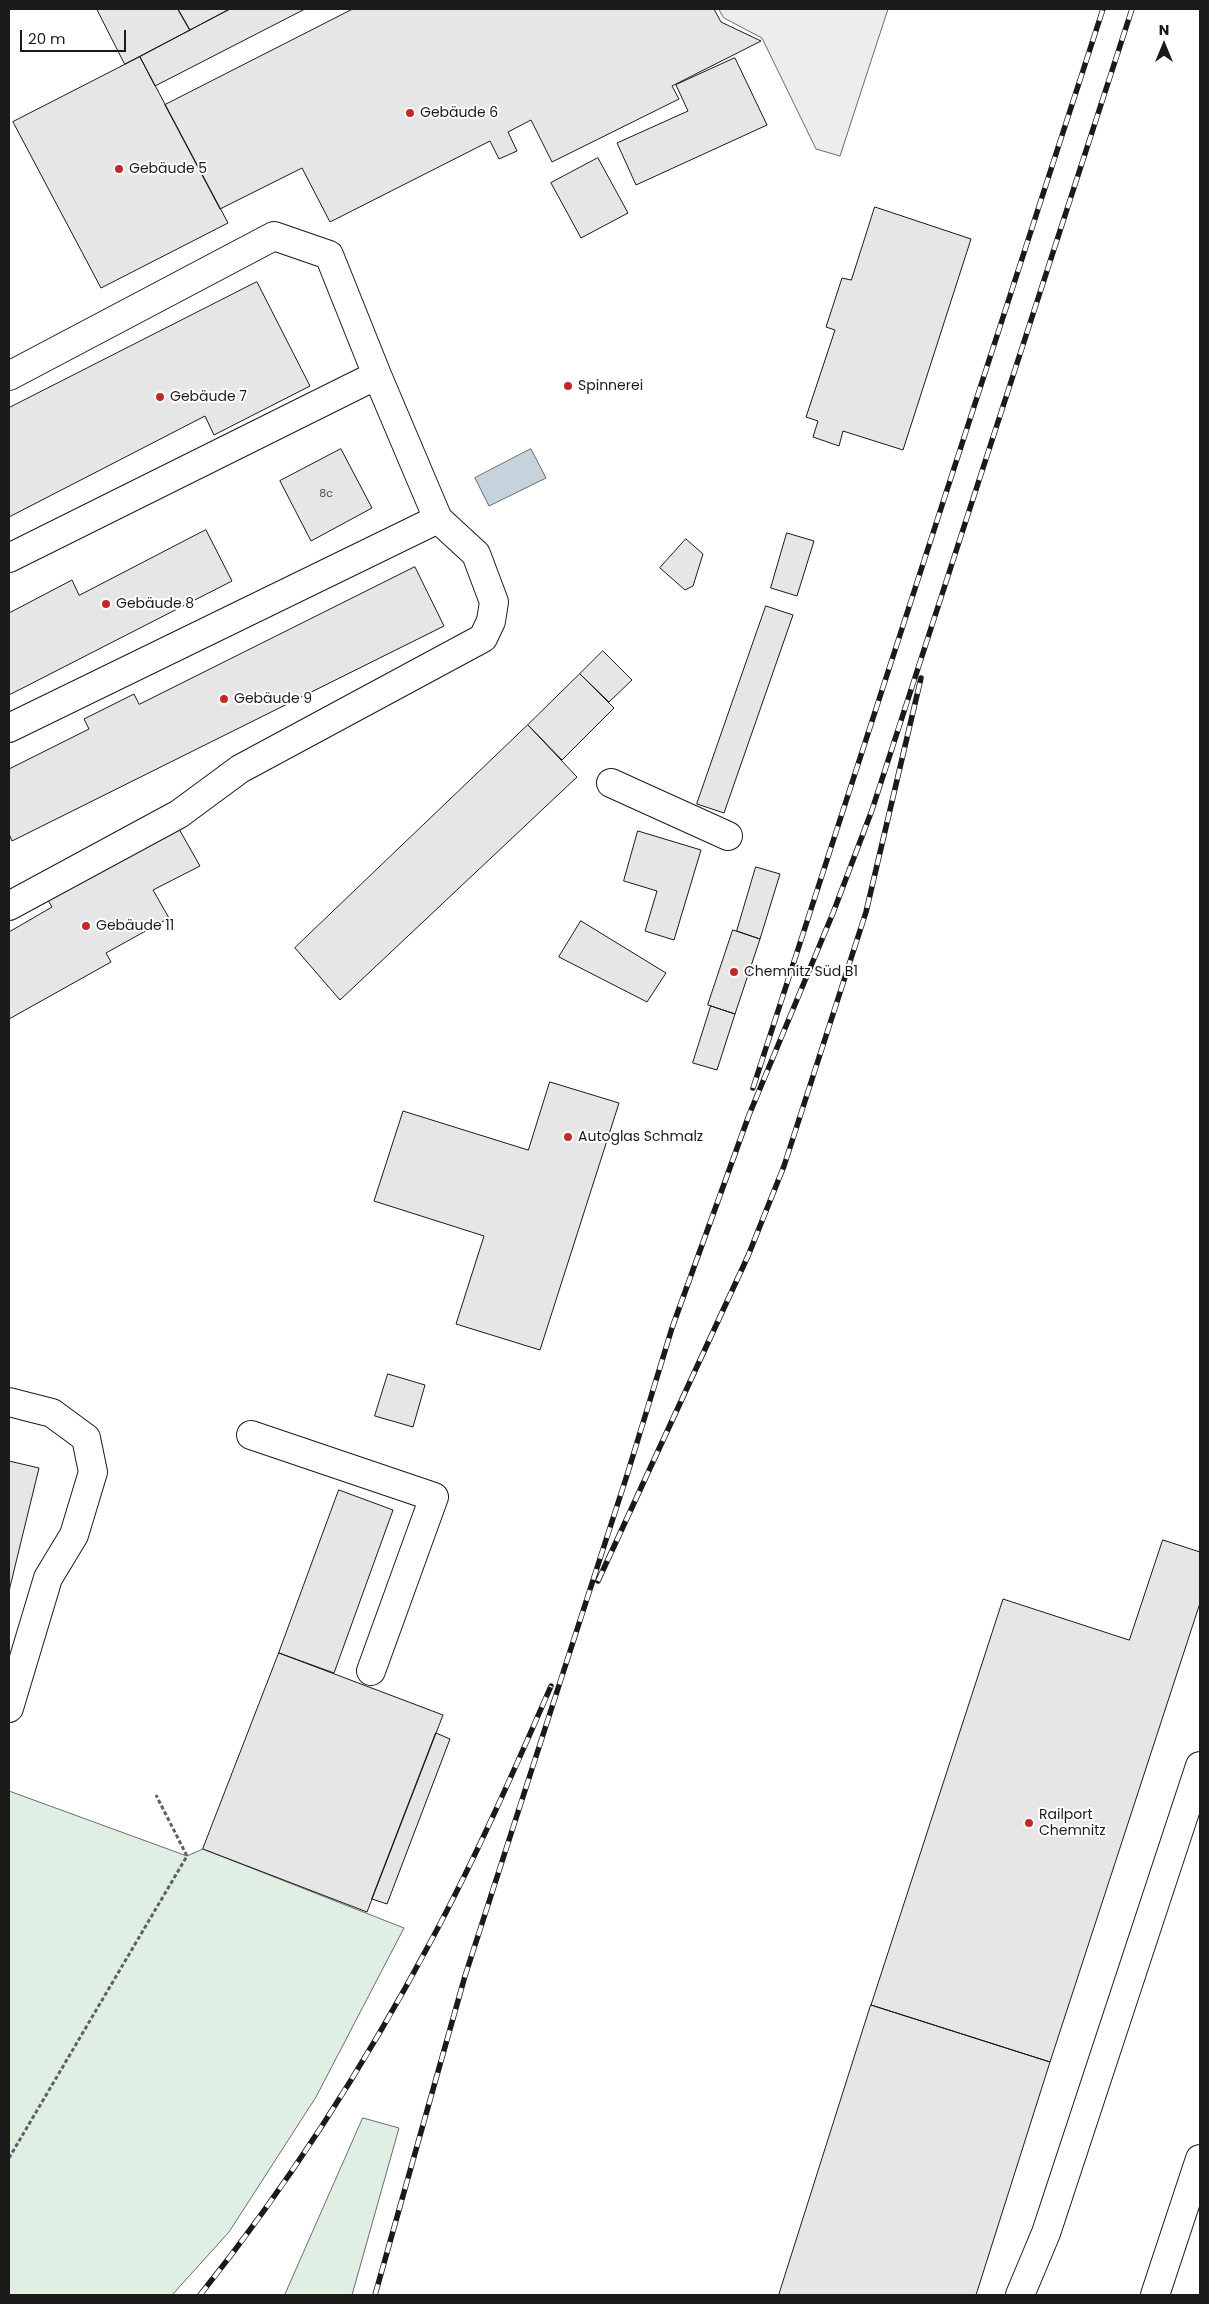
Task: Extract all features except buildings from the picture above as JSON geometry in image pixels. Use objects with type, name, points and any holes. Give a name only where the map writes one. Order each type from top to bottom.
[{"type":"main road","points":[[9,376],[274,236],[329,255],[376,375],[438,519],[476,554],[494,602],[491,621],[483,638],[240,768],[179,814],[9,906]]},
{"type":"main road","points":[[9,558],[376,375]]},
{"type":"main road","points":[[9,728],[438,519]]},
{"type":"main road","points":[[610,783],[728,836]]},
{"type":"main road","points":[[9,1402],[52,1413],[86,1438],[93,1472],[74,1534],[48,1578],[9,1708]]},
{"type":"main road","points":[[250,1435],[434,1496],[371,1670]]},
{"type":"main road","points":[[1020,2295],[1046,2233],[1200,1766]]},
{"type":"main road","points":[[1155,2295],[1200,2159]]},
{"type":"path","points":[[9,2158],[187,1856],[156,1795]]},
{"type":"green space","points":[[9,1791],[187,1856],[203,1849],[404,1928],[316,2097],[229,2232],[172,2295],[9,2295]]},
{"type":"green space","points":[[363,2118],[399,2128],[352,2295],[285,2295]]},
{"type":"shaded area","points":[[719,9],[888,9],[840,156],[816,149],[762,38],[724,18]]},
{"type":"shaded area","points":[[531,449],[546,478],[489,506],[475,478]]},
{"type":"railway","points":[[753,1088],[1103,9]]},
{"type":"railway","points":[[375,2295],[465,1976],[628,1472],[672,1328],[749,1115],[833,913],[872,810],[1132,9]]},
{"type":"railway","points":[[598,1581],[748,1256],[784,1166],[866,912],[921,678]]},
{"type":"railway","points":[[200,2295],[295,2167],[353,2077],[407,1985],[464,1877],[509,1782],[551,1686]]},
{"type":"place","name":"Gebäude 6","points":[[410,113]]},
{"type":"place","name":"Gebäude 5","points":[[119,169]]},
{"type":"place","name":"Spinnerei","points":[[568,386]]},
{"type":"place","name":"Gebäude 7","points":[[160,397]]},
{"type":"place","name":"Gebäude 8","points":[[106,604]]},
{"type":"place","name":"Gebäude 9","points":[[224,699]]},
{"type":"place","name":"Gebäude 11","points":[[86,926]]},
{"type":"place","name":"Chemnitz Süd B1","points":[[734,972]]},
{"type":"place","name":"Autoglas Schmalz","points":[[568,1137]]},
{"type":"place","name":"Railport Chemnitz","points":[[1029,1823]]}]
